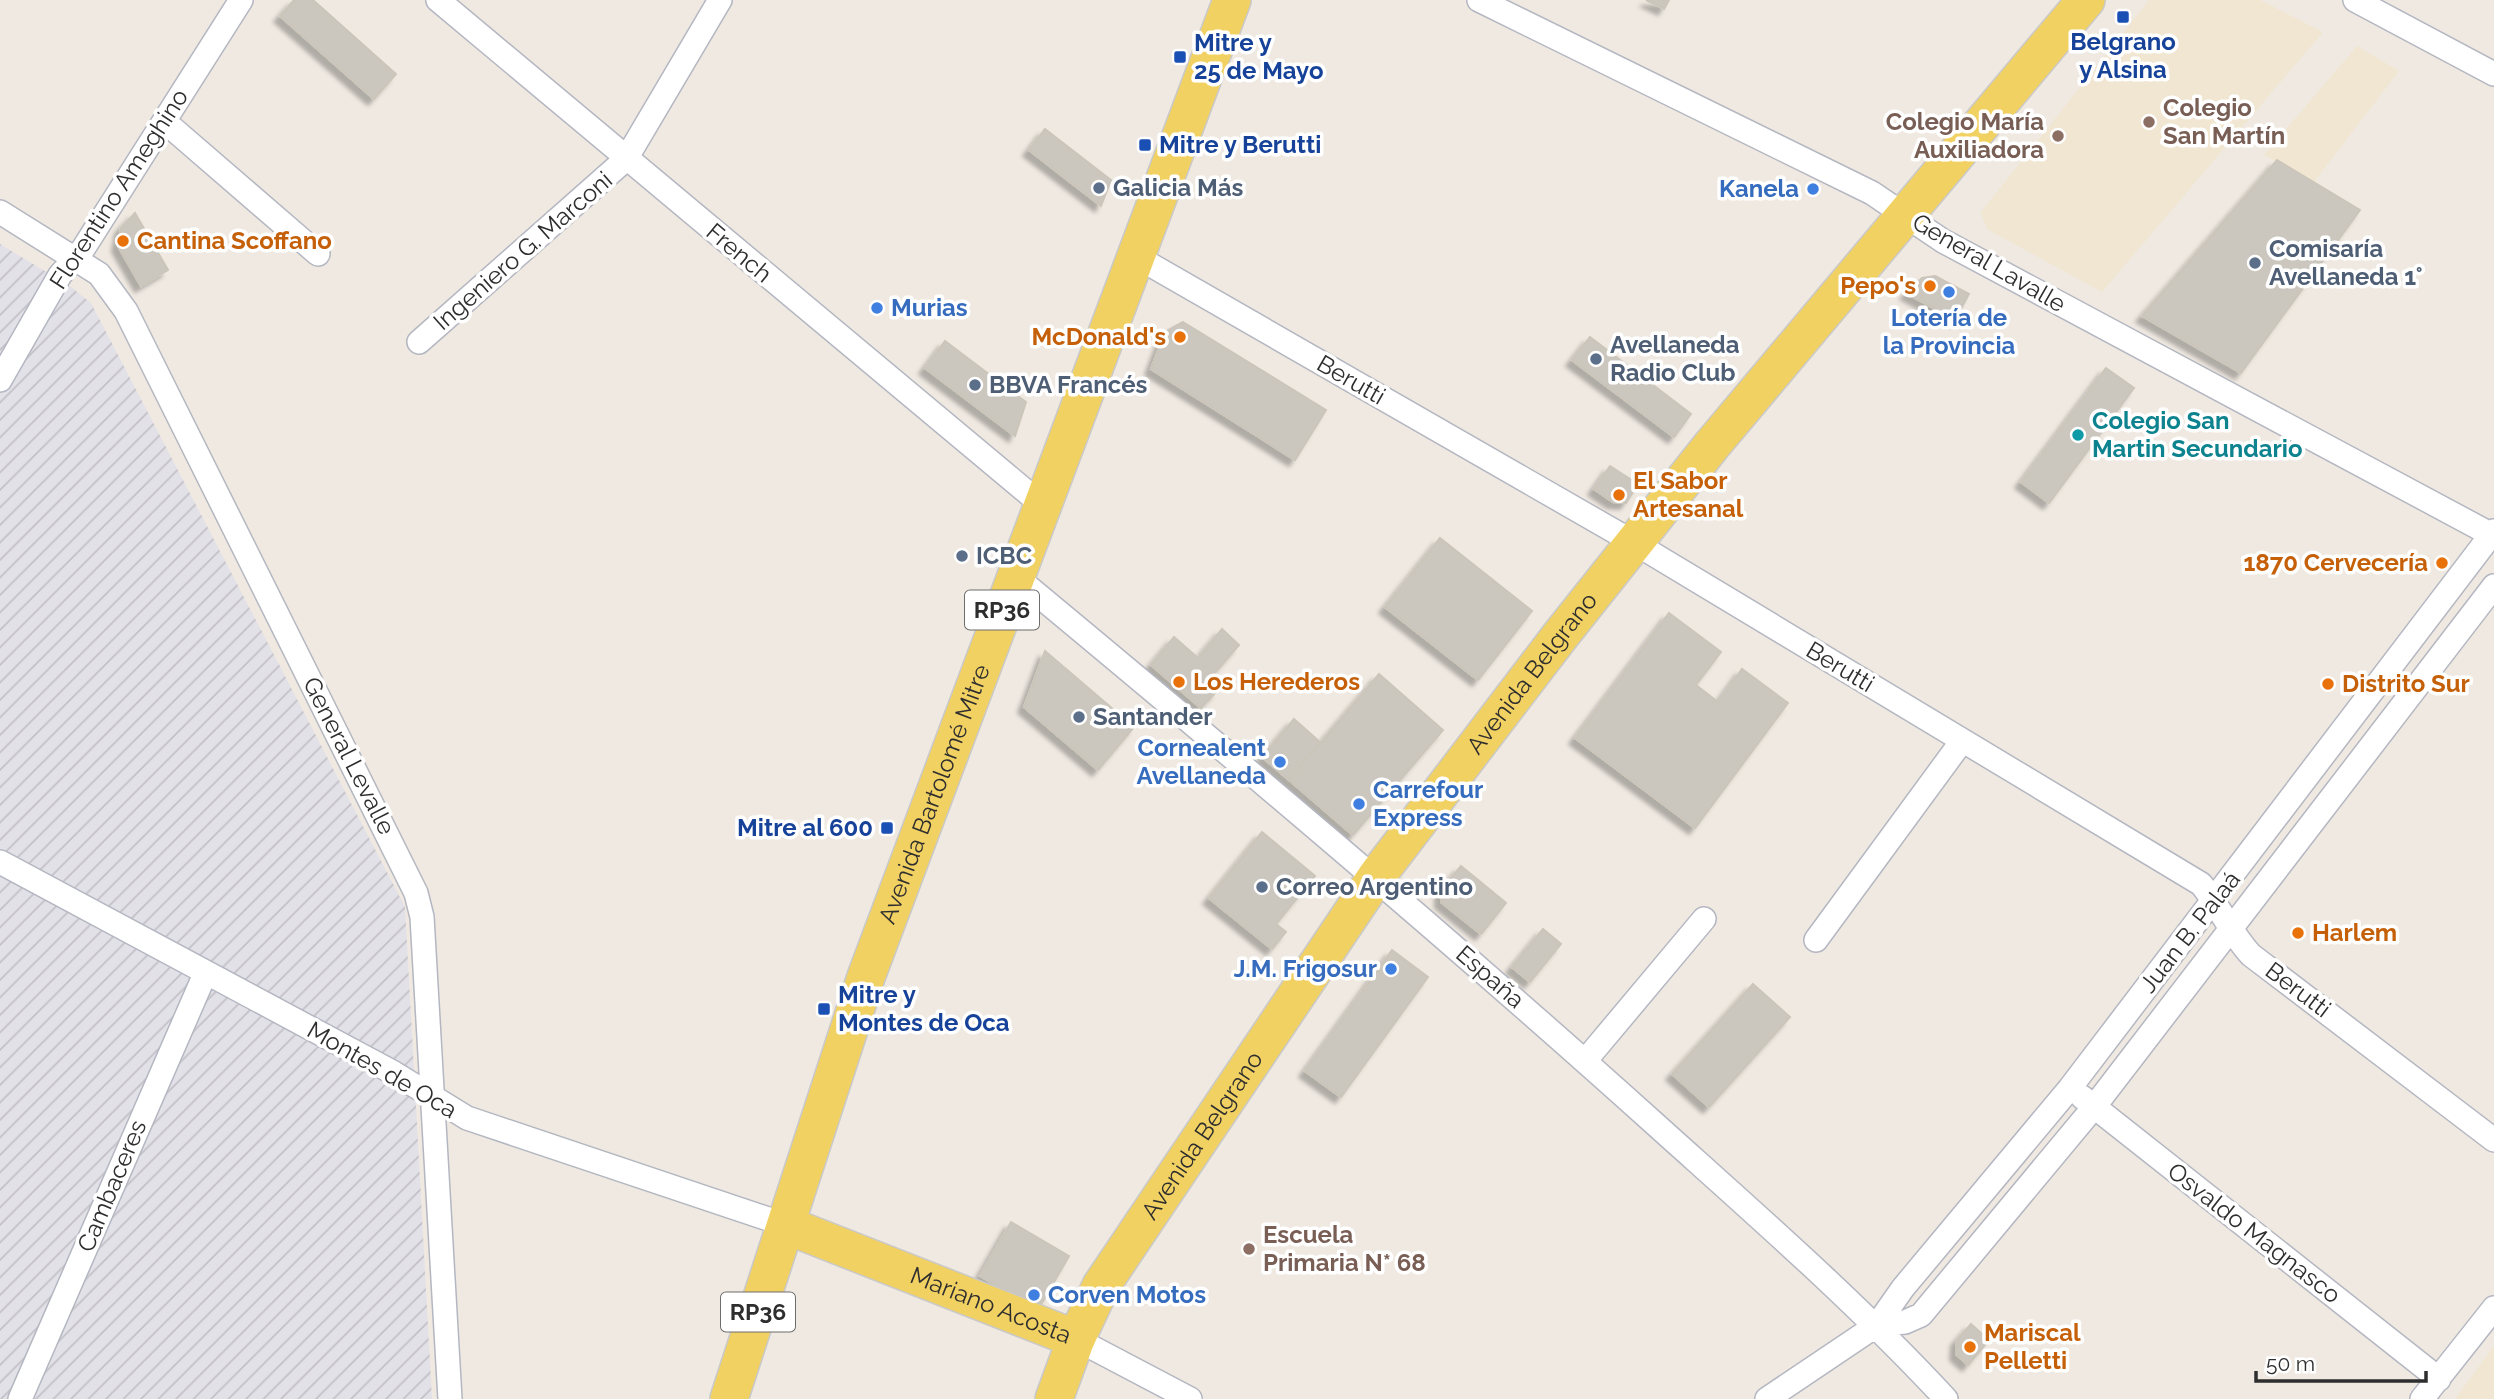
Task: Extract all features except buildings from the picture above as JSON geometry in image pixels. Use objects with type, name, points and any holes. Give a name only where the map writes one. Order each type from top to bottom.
[{"type":"main road","name":"Avenida Bartolomé Mitre","points":[[729,1399],[855,1009],[1014,575],[1137,257],[1232,0]]},
{"type":"main road","name":"Avenida Belgrano","points":[[1054,1399],[1076,1339],[1101,1286],[1376,877],[1633,542],[2086,0]]},
{"type":"main road","name":"Mariano Acosta","points":[[786,1225],[1076,1339]]},
{"type":"street","name":"Florentino Ameghino","points":[[0,380],[60,275],[76,258],[241,0]]},
{"type":"street","name":"French","points":[[438,0],[1041,504]]},
{"type":"street","name":"Ingeniero G. Marconi","points":[[419,342],[626,159],[720,0]]},
{"type":"street","name":"General Lavalle","points":[[1479,0],[1872,193],[1943,242],[2493,534]]},
{"type":"street","points":[[2354,0],[2494,74]]},
{"type":"street","points":[[164,121],[318,254]]},
{"type":"street","name":"General Levalle","points":[[0,212],[99,274],[126,312],[416,893],[422,917],[450,1399]]},
{"type":"street","name":"Berutti","points":[[1137,257],[1633,542],[2201,884],[2214,901],[2229,931],[2251,955],[2494,1140]]},
{"type":"street","name":"Juan B. Palaá","points":[[1767,1399],[1877,1325],[1903,1288],[2070,1088],[2493,534]]},
{"type":"street","name":"España","points":[[1014,575],[1376,877],[1585,1061],[1877,1325],[1946,1399]]},
{"type":"street","name":"Juan B. Palaá","points":[[1877,1325],[1905,1322],[1921,1315],[2094,1107],[2494,586]]},
{"type":"street","points":[[1816,940],[1962,741]]},
{"type":"street","name":"Montes de Oca","points":[[0,862],[394,1073],[433,1100],[467,1118],[786,1225]]},
{"type":"street","points":[[1585,1061],[1704,919]]},
{"type":"street","name":"Cambaceres","points":[[20,1399],[205,974]]},
{"type":"street","name":"Osvaldo Magnasco","points":[[2070,1088],[2439,1379]]},
{"type":"street","points":[[2422,1399],[2494,1308]]},
{"type":"street","name":"Mariano Acosta","points":[[1076,1339],[1190,1399]]},
{"type":"shaded area","name":"Colegio San Martín","points":[[2149,0],[2260,0],[2323,32],[2102,292],[1987,229],[1981,212]]},
{"type":"shaded area","name":"Colegio San Martín","points":[[2357,46],[2399,71],[2314,182],[2264,155]]},
{"type":"shaded area","points":[[0,244],[71,287],[91,303],[405,907],[432,1399],[0,1399]]},
{"type":"shaded area","points":[[2494,1346],[2494,1399],[2455,1399]]},
{"type":"place","name":"Belgrano y Alsina","points":[[2123,17]]},
{"type":"place","name":"Mitre y 25 de Mayo","points":[[1180,57]]},
{"type":"place","name":"Colegio San Martín","points":[[2149,122]]},
{"type":"place","name":"Colegio María Auxiliadora","points":[[2058,136]]},
{"type":"place","name":"Mitre y Berutti","points":[[1145,145]]},
{"type":"place","name":"Galicia Más","points":[[1099,188]]},
{"type":"place","name":"Kanela","points":[[1813,189]]},
{"type":"place","name":"Cantina Scoffano","points":[[123,241]]},
{"type":"place","name":"Comisaría Avellaneda 1°","points":[[2255,263]]},
{"type":"place","name":"Pepo's","points":[[1930,286]]},
{"type":"place","name":"Lotería de la Provincia","points":[[1949,292]]},
{"type":"place","name":"Murias","points":[[877,308]]},
{"type":"place","name":"McDonald's","points":[[1180,337]]},
{"type":"place","name":"Avellaneda Radio Club","points":[[1596,359]]},
{"type":"place","name":"BBVA Francés","points":[[975,385]]},
{"type":"place","name":"Colegio San Martin Secundario","points":[[2078,435]]},
{"type":"place","name":"El Sabor Artesanal","points":[[1619,495]]},
{"type":"place","name":"ICBC","points":[[962,556]]},
{"type":"place","name":"1870 Cervecería","points":[[2442,563]]},
{"type":"place","name":"Los Herederos","points":[[1179,682]]},
{"type":"place","name":"Distrito Sur","points":[[2328,684]]},
{"type":"place","name":"Santander","points":[[1079,717]]},
{"type":"place","name":"Cornealent Avellaneda","points":[[1280,762]]},
{"type":"place","name":"Carrefour Express","points":[[1359,804]]},
{"type":"place","name":"Mitre al 600","points":[[887,828]]},
{"type":"place","name":"Correo Argentino","points":[[1262,887]]},
{"type":"place","name":"Harlem","points":[[2298,933]]},
{"type":"place","name":"J.M. Frigosur","points":[[1391,969]]},
{"type":"place","name":"Mitre y Montes de Oca","points":[[824,1009]]},
{"type":"place","name":"Escuela Primaria N* 68","points":[[1249,1249]]},
{"type":"place","name":"Corven Motos","points":[[1034,1295]]},
{"type":"place","name":"Mariscal Pelletti","points":[[1970,1347]]}]
